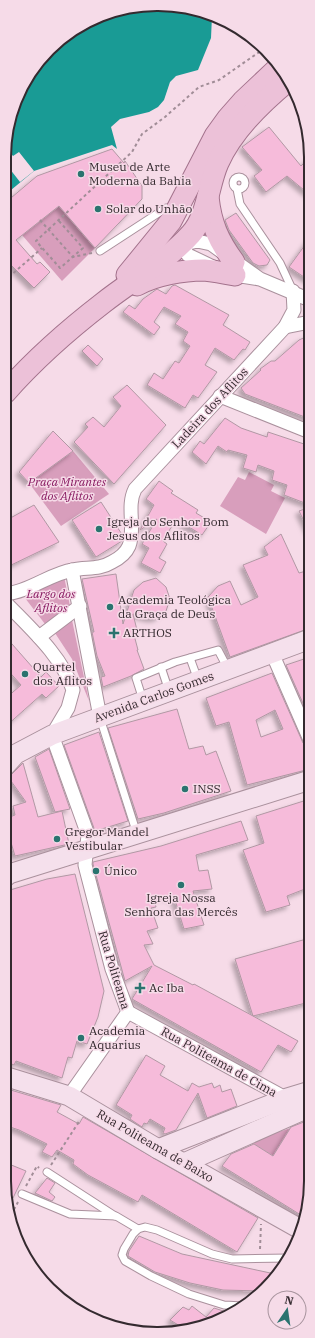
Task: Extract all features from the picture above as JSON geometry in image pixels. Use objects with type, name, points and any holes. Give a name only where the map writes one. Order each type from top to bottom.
[{"type":"main road","points":[[103,303],[171,221],[215,136],[228,118],[257,87],[275,70]]},
{"type":"main road","points":[[11,387],[41,356],[103,303],[181,245],[193,232],[208,195],[218,162],[227,146],[241,128],[284,84]]},
{"type":"main road","points":[[181,245],[184,221],[205,155]]},
{"type":"main road","points":[[103,303],[141,283],[159,277],[204,270],[234,268],[212,225],[208,195]]},
{"type":"main road","name":"Avenida Carlos Gomes","points":[[11,759],[16,754],[52,734],[304,641]]},
{"type":"main road","points":[[11,873],[304,782]]},
{"type":"main road","name":"Rua Politeama de Baixo","points":[[11,1078],[69,1096],[158,1149],[296,1227]]},
{"type":"main road","points":[[158,1149],[286,1098],[304,1093]]},
{"type":"main road","points":[[184,1163],[304,1112]]},
{"type":"street","points":[[234,268],[216,248],[204,242],[197,241],[181,245],[188,255],[211,266],[234,268],[276,284],[304,297]]},
{"type":"street","name":"Ladeira dos Aflitos","points":[[72,570],[101,567],[112,562],[124,553],[132,538],[132,496],[135,489],[285,327],[294,310],[293,292]]},
{"type":"street","points":[[285,327],[304,323]]},
{"type":"street","points":[[220,396],[304,430]]},
{"type":"street","points":[[11,593],[24,590],[72,570],[100,717]]},
{"type":"street","points":[[39,637],[80,606]]},
{"type":"street","points":[[11,608],[39,637],[64,670],[73,690],[68,708],[52,734]]},
{"type":"street","points":[[272,653],[304,726]]},
{"type":"street","name":"Rua Politeama","points":[[52,734],[88,835],[85,865],[112,969],[128,1012],[69,1096]]},
{"type":"street","name":"Rua Politeama de Cima","points":[[128,1012],[304,1108]]},
{"type":"lane","points":[[237,189],[240,204],[280,263],[293,292]]},
{"type":"lane","points":[[100,251],[166,208]]},
{"type":"lane","points":[[143,701],[136,678],[160,667],[218,650],[228,670]]},
{"type":"lane","points":[[190,658],[199,680]]},
{"type":"lane","points":[[160,667],[169,691]]},
{"type":"lane","points":[[100,717],[137,835]]},
{"type":"lane","points":[[47,1172],[138,1229],[150,1228],[212,1254],[232,1258],[282,1258]]},
{"type":"lane","points":[[22,1194],[70,1214],[116,1216]]},
{"type":"lane","points":[[138,1229],[124,1249],[122,1255],[125,1261],[189,1294],[224,1305],[233,1305]]},
{"type":"path","points":[[59,221],[83,248],[60,268],[36,241],[132,152],[142,134],[165,117],[199,87],[219,80],[259,52]]},
{"type":"path","points":[[40,220],[72,257]]},
{"type":"path","points":[[11,275],[42,248]]},
{"type":"path","points":[[72,257],[100,251]]},
{"type":"path","points":[[47,1172],[88,1108]]},
{"type":"path","points":[[260,1258],[261,1223]]},
{"type":"green space","points":[[60,205],[95,248],[62,281],[22,235]]},
{"type":"green space","name":"Praça Mirantes dos Aflitos","points":[[73,451],[109,494],[61,526],[29,483]]},
{"type":"green space","points":[[249,472],[274,485],[271,491],[285,498],[266,534],[220,506],[238,477],[245,480]]},
{"type":"green space","name":"Largo dos Aflitos","points":[[64,576],[70,606],[45,624],[25,598]]},
{"type":"green space","points":[[72,620],[89,701],[72,659],[55,633]]},
{"type":"green space","points":[[291,1128],[273,1156],[249,1141]]},
{"type":"shaded area","points":[[138,12],[177,12],[212,21],[211,38],[198,70],[176,76],[170,82],[164,100],[158,107],[149,112],[120,119],[111,127],[117,149],[112,145],[34,171],[11,190],[11,148],[16,120],[22,101],[41,68],[68,41],[101,22]]},
{"type":"pier","points":[[19,152],[34,171],[20,182],[11,170],[11,154],[13,156]]},
{"type":"building","points":[[269,127],[301,166],[304,163],[304,190],[287,176],[266,192],[254,176],[262,170],[242,147]]},
{"type":"building","name":"Solar do Unhão","points":[[112,149],[124,163],[125,161],[142,186],[142,199],[95,248],[59,206],[16,240],[37,264],[40,262],[50,272],[34,288],[12,266],[11,267],[11,198],[37,176]]},
{"type":"building","points":[[236,213],[270,260],[267,265],[259,266],[253,263],[229,230],[225,220]]},
{"type":"building","points":[[304,246],[304,277],[289,267]]},
{"type":"building","points":[[175,285],[229,315],[223,325],[250,342],[245,350],[243,349],[234,360],[215,348],[205,365],[217,372],[198,398],[193,395],[185,408],[147,385],[154,373],[163,379],[175,361],[179,363],[190,346],[183,341],[188,332],[175,324],[181,316],[164,307],[154,322],[160,327],[154,335],[123,312],[129,305],[135,309],[143,299],[157,289],[166,294],[172,286]]},
{"type":"building","points":[[304,338],[304,417],[245,394],[241,388],[261,370],[260,369],[271,361],[275,361],[299,340]]},
{"type":"building","points":[[88,345],[103,359],[97,366],[82,351]]},
{"type":"building","points":[[127,385],[166,425],[114,484],[74,442],[88,427],[85,424],[93,417],[104,427],[121,406],[113,397]]},
{"type":"building","points":[[225,418],[241,428],[267,437],[268,432],[304,444],[304,503],[284,495],[287,485],[272,480],[274,471],[258,465],[256,472],[243,468],[247,455],[228,450],[227,452],[218,446],[206,464],[192,452],[200,441],[204,444]]},
{"type":"building","points":[[53,431],[73,451],[29,483],[19,472]]},
{"type":"building","points":[[159,481],[173,491],[171,493],[198,510],[196,513],[211,522],[202,535],[176,519],[163,541],[167,544],[159,558],[166,562],[160,573],[141,563],[149,548],[142,544],[157,519],[140,530],[154,505],[146,499]]},
{"type":"building","name":"Igreja do Senhor Bom Jesus dos Aflitos","points":[[101,502],[123,536],[122,541],[96,557],[72,520]]},
{"type":"building","points":[[34,505],[59,542],[11,565],[11,518]]},
{"type":"building","points":[[304,509],[304,521],[299,511]]},
{"type":"building","points":[[281,534],[299,573],[304,572],[304,630],[230,657],[208,597],[218,586],[230,581],[241,605],[258,597],[243,565],[268,555],[264,547]]},
{"type":"building","points":[[116,574],[123,624],[134,590],[143,582],[156,578],[166,587],[170,599],[166,611],[156,618],[133,614],[138,634],[134,635],[137,650],[144,669],[103,687],[101,677],[105,676],[97,656],[92,632],[94,632],[82,579]]},
{"type":"building","name":"Quartel dos Aflitos","points":[[11,643],[41,677],[46,672],[59,686],[46,698],[42,694],[11,722],[11,694],[21,685],[11,674]]},
{"type":"building","points":[[304,659],[304,706],[286,665]]},
{"type":"building","points":[[272,673],[304,744],[304,771],[247,785],[229,722],[216,726],[206,698]],"holes":[[[275,710],[283,729],[261,737],[256,720]]]},
{"type":"building","points":[[177,709],[189,749],[203,746],[206,755],[216,751],[231,791],[164,813],[138,819],[108,728]]},
{"type":"building","points":[[99,732],[128,821],[95,831],[64,745]]},
{"type":"building","points":[[49,749],[70,809],[55,812],[35,757]]},
{"type":"building","points":[[23,763],[38,817],[62,811],[69,844],[15,856],[11,843],[11,816],[15,815],[13,806],[26,802],[11,781],[11,775]]},
{"type":"building","points":[[304,801],[304,889],[287,896],[290,905],[266,912],[243,850],[264,843],[256,816]]},
{"type":"building","points":[[241,821],[248,840],[196,855],[199,871],[208,870],[212,889],[193,891],[204,925],[184,929],[175,900],[166,896],[154,899],[156,907],[151,908],[158,928],[147,931],[153,944],[144,945],[154,965],[193,985],[194,984],[298,1041],[291,1052],[278,1045],[261,1072],[132,999],[152,966],[125,981],[93,864],[93,862],[161,846]]},
{"type":"building","points":[[75,874],[104,991],[98,1017],[87,1044],[77,1041],[72,1058],[68,1057],[62,1078],[16,1061],[14,1065],[11,1064],[11,890],[47,879]]},
{"type":"building","points":[[304,940],[304,1003],[253,1016],[235,959]]},
{"type":"building","points":[[146,1055],[165,1066],[160,1075],[188,1091],[192,1083],[199,1087],[212,1083],[214,1088],[220,1085],[222,1092],[231,1089],[237,1106],[207,1118],[198,1093],[176,1130],[165,1134],[163,1133],[165,1128],[150,1119],[147,1124],[144,1123],[142,1127],[130,1119],[132,1115],[116,1105]]},
{"type":"building","points":[[11,1090],[61,1105],[57,1112],[79,1124],[83,1117],[258,1218],[237,1252],[142,1195],[138,1202],[88,1175],[73,1164],[74,1160],[57,1150],[52,1157],[42,1152],[47,1144],[11,1127]]},
{"type":"building","points":[[304,1122],[304,1190],[300,1214],[222,1166],[231,1154],[254,1144],[273,1156],[291,1127]]},
{"type":"building","points":[[11,1165],[26,1171],[13,1198],[11,1190]]},
{"type":"building","points":[[47,1178],[55,1183],[49,1192],[55,1197],[52,1201],[35,1193]]},
{"type":"building","points":[[139,1236],[182,1254],[271,1273],[254,1291],[223,1290],[190,1283],[155,1272],[128,1256],[129,1251]]},
{"type":"building","points":[[192,1306],[206,1317],[214,1308],[224,1311],[205,1319],[179,1326],[170,1320],[183,1307],[189,1310]]},
{"type":"place","name":"Museu de Arte Moderna da Bahia","points":[[81,174]]},
{"type":"place","name":"Solar do Unhão","points":[[98,209]]},
{"type":"place","name":"Igreja do Senhor Bom Jesus dos Aflitos","points":[[99,529]]},
{"type":"place","name":"Academia Teológica da Graça de Deus","points":[[110,607]]},
{"type":"place","name":"ARTHOS","points":[[114,633]]},
{"type":"place","name":"Quartel dos Aflitos","points":[[25,674]]},
{"type":"place","name":"INSS","points":[[185,789]]},
{"type":"place","name":"Gregor Mandel Vestibular","points":[[57,839]]},
{"type":"place","name":"Único","points":[[96,871]]},
{"type":"place","name":"Igreja Nossa Senhora das Mercês","points":[[181,885]]},
{"type":"place","name":"Ac Iba","points":[[140,988]]},
{"type":"place","name":"Academia Aquarius","points":[[81,1038]]}]
